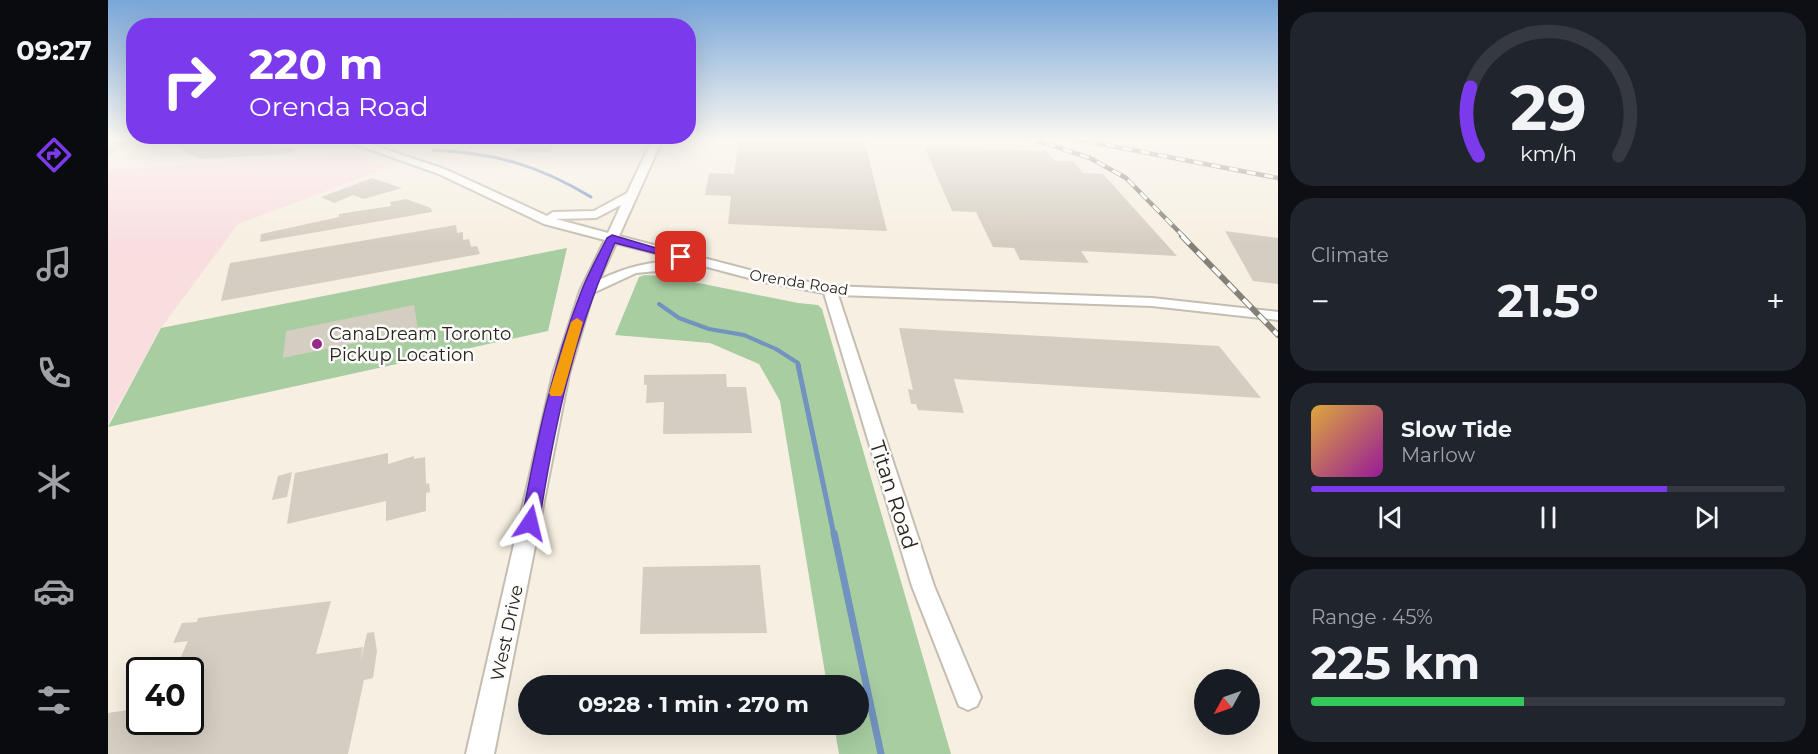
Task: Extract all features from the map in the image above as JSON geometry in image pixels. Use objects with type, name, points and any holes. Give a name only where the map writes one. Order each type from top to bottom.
[{"type":"street","name":"Orenda Road","points":[[445,173],[533,216],[703,263],[830,290],[1152,302],[1278,316]]},
{"type":"street","name":"West Drive","points":[[480,754],[526,544],[545,440],[561,374],[587,291],[642,173]]},
{"type":"street","points":[[533,216],[596,214],[632,195]]},
{"type":"street","points":[[587,291],[632,270],[651,266],[703,263]]},
{"type":"street","name":"Titan Road","points":[[830,290],[923,586],[968,697]]},
{"type":"shaded area","points":[[108,173],[373,173],[238,224],[161,328],[108,424]]},
{"type":"green space","points":[[567,248],[548,331],[108,427],[161,328]]},
{"type":"green space","points":[[664,276],[818,305],[822,309],[951,754],[839,754],[836,735],[869,735],[869,675],[825,675],[780,401],[759,364],[710,343],[615,335],[639,277]]},
{"type":"building","points":[[709,173],[873,173],[887,231],[728,224],[731,196],[705,195]]},
{"type":"building","points":[[936,173],[1103,174],[1177,256],[1081,251],[1089,263],[1020,260],[1014,248],[993,247],[976,212],[952,211]]},
{"type":"building","points":[[372,178],[402,188],[364,199],[353,195],[334,203],[321,197]]},
{"type":"building","points":[[406,199],[431,208],[432,212],[260,242],[261,234],[339,217],[339,214],[391,206],[390,202]]},
{"type":"building","points":[[456,225],[457,233],[463,232],[463,240],[469,239],[471,247],[477,246],[480,254],[221,301],[230,263]]},
{"type":"building","points":[[1225,231],[1278,238],[1278,284],[1253,281]]},
{"type":"building","name":"CanaDream Toronto Pickup Location","points":[[414,305],[418,330],[283,358],[286,331]]},
{"type":"building","points":[[899,328],[1219,346],[1261,398],[954,379],[964,413],[918,410],[916,404],[911,404],[908,389],[913,390]]},
{"type":"building","points":[[726,374],[727,387],[746,387],[752,433],[663,434],[664,402],[646,403],[647,385],[644,385],[644,375]]},
{"type":"building","points":[[388,453],[388,464],[414,456],[414,459],[425,457],[426,484],[429,483],[430,492],[426,493],[426,511],[386,521],[386,501],[287,524],[295,473]]},
{"type":"building","points":[[292,472],[287,497],[272,500],[278,476]]},
{"type":"building","points":[[760,565],[767,633],[640,634],[643,567]]},
{"type":"building","points":[[331,601],[316,654],[363,647],[360,664],[367,633],[374,632],[377,651],[373,678],[364,680],[348,754],[108,754],[108,713],[126,710],[126,735],[204,735],[204,657],[181,657],[188,641],[173,643],[182,623],[197,622],[198,618]]},
{"type":"waterway","points":[[544,173],[591,197]]},
{"type":"waterway","points":[[659,304],[679,318],[709,329],[744,335],[776,349],[798,363],[799,366]]},
{"type":"waterway","points":[[798,365],[834,535]]},
{"type":"waterway","points":[[834,533],[881,754]]},
{"type":"railway","points":[[1117,173],[1126,178],[1184,237]]},
{"type":"railway","points":[[1253,173],[1278,178]]},
{"type":"railway","points":[[1182,236],[1278,335]]},
{"type":"slow traffic","points":[[556,393],[577,322]]},
{"type":"place","name":"CanaDream Toronto Pickup Location","points":[[317,344]]},
{"type":"route","points":[[530,523],[545,440],[561,374],[587,291],[612,238],[681,257]]}]
